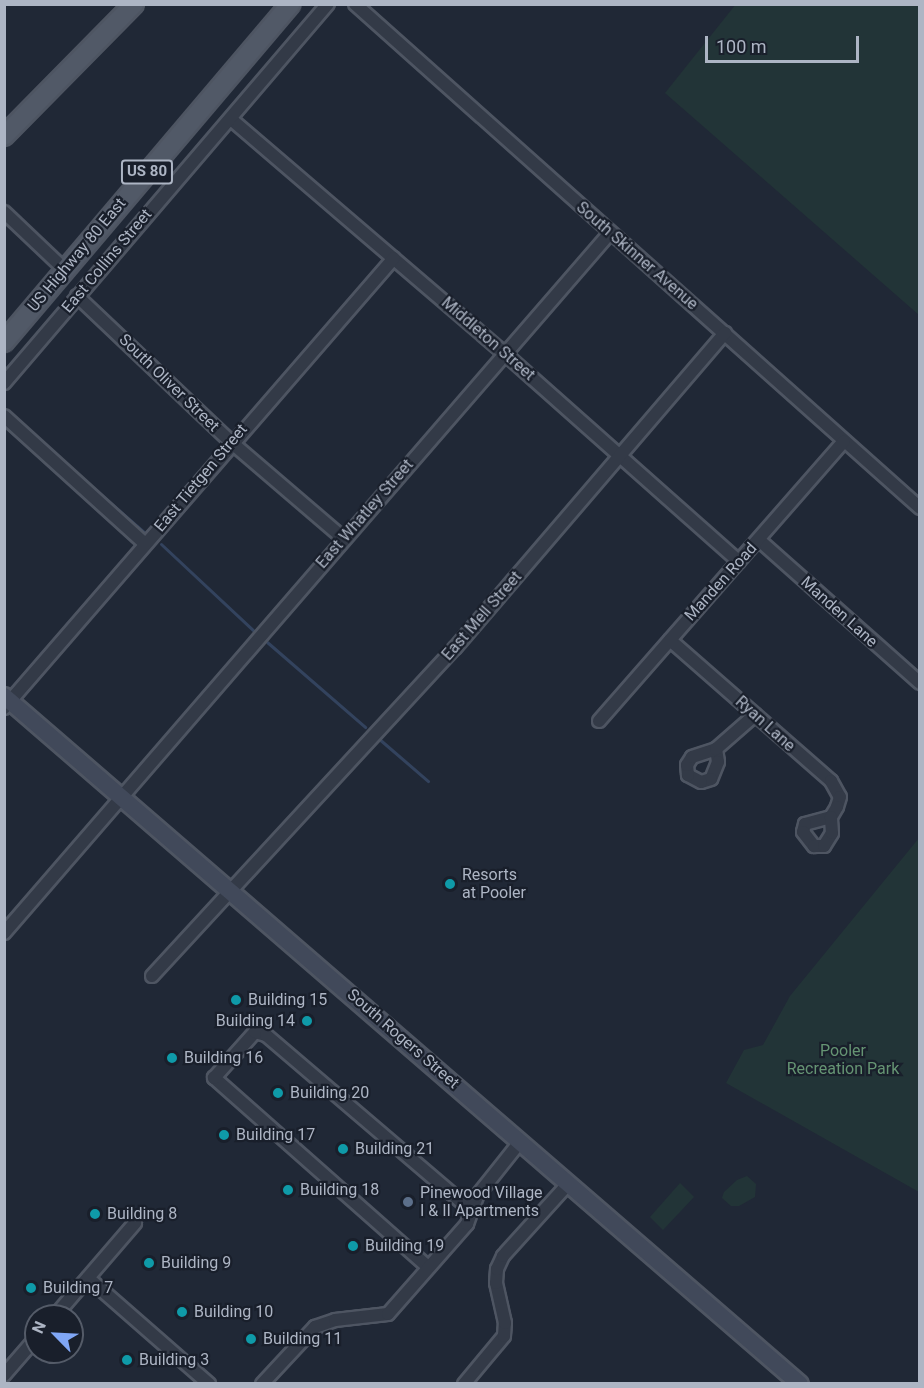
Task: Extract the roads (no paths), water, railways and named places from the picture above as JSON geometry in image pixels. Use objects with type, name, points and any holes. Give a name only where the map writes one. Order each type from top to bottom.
[{"type":"main road","points":[[4,136],[134,4]]},
{"type":"main road","name":"US Highway 80 East","points":[[4,342],[291,4]]},
{"type":"street","name":"East Collins Street","points":[[4,383],[77,296],[232,120],[328,4]]},
{"type":"street","name":"South Skinner Avenue","points":[[355,4],[725,333],[843,442],[920,508]]},
{"type":"street","name":"Middleton Street","points":[[232,120],[504,353],[739,562]]},
{"type":"street","points":[[4,212],[64,269]]},
{"type":"street","name":"East Whatley Street","points":[[4,933],[121,795],[610,233]]},
{"type":"street","name":"East Tietgen Street","points":[[7,701],[394,258]]},
{"type":"street","name":"South Oliver Street","points":[[77,296],[231,442],[344,539]]},
{"type":"street","name":"East Mell Street","points":[[152,976],[455,648],[622,456],[725,333]]},
{"type":"street","points":[[4,416],[145,544]]},
{"type":"street","name":"Manden Road","points":[[599,721],[843,442]]},
{"type":"street","name":"Manden Lane","points":[[759,540],[920,683]]},
{"type":"street","name":"Ryan Lane","points":[[670,640],[831,781],[840,797],[831,817]]},
{"type":"street","name":"South Rogers Street","points":[[7,701],[121,795],[800,1383]]},
{"type":"street","points":[[716,749],[755,715]]},
{"type":"street","points":[[429,1267],[214,1078],[255,1032],[266,1035],[472,1211]]},
{"type":"street","points":[[262,1383],[315,1327],[335,1320],[388,1314],[467,1224],[477,1196],[520,1142]]},
{"type":"street","points":[[464,1383],[504,1336],[506,1323],[496,1283],[496,1269],[503,1256],[568,1184]]},
{"type":"street","points":[[65,1304],[135,1223]]},
{"type":"street","points":[[88,1278],[209,1383]]},
{"type":"street","points":[[4,1375],[24,1352]]},
{"type":"waterway","points":[[67,465],[145,533]]},
{"type":"waterway","points":[[161,544],[253,630]]},
{"type":"waterway","points":[[267,642],[365,727]]},
{"type":"waterway","points":[[378,738],[428,781]]},
{"type":"place","name":"Resorts at Pooler","points":[[450,884]]},
{"type":"place","name":"Building 15","points":[[236,1000]]},
{"type":"place","name":"Building 14","points":[[307,1021]]},
{"type":"place","name":"Building 16","points":[[172,1058]]},
{"type":"place","name":"Building 20","points":[[278,1093]]},
{"type":"place","name":"Building 17","points":[[224,1135]]},
{"type":"place","name":"Building 21","points":[[343,1149]]},
{"type":"place","name":"Building 18","points":[[288,1190]]},
{"type":"place","name":"Pinewood Village I & II Apartments","points":[[408,1202]]},
{"type":"place","name":"Building 8","points":[[95,1214]]},
{"type":"place","name":"Building 19","points":[[353,1246]]},
{"type":"place","name":"Building 9","points":[[149,1263]]},
{"type":"place","name":"Building 7","points":[[31,1288]]},
{"type":"place","name":"Building 10","points":[[182,1312]]},
{"type":"place","name":"Building 11","points":[[251,1339]]},
{"type":"place","name":"Building 3","points":[[127,1360]]},
{"type":"park label","name":"Pooler Recreation Park","points":[[843,1060]]}]
